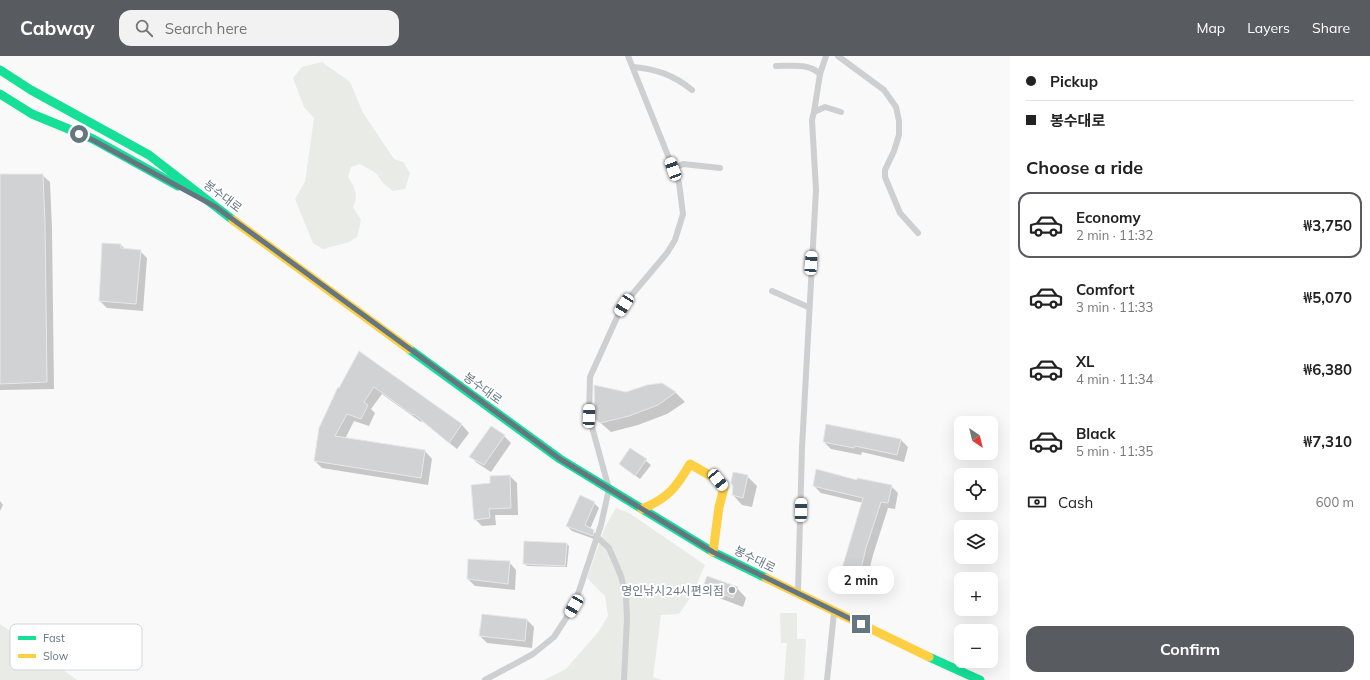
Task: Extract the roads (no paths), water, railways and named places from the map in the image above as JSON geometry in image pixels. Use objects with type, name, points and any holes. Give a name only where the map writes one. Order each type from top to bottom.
[{"type":"main road","name":"봉수대로","points":[[0,70],[26,87],[149,155],[216,207],[560,459],[713,552],[980,680]]},
{"type":"main road","points":[[0,94],[4,98],[32,114],[93,140],[216,207]]},
{"type":"main road","points":[[4,98],[35,103],[84,119]]},
{"type":"main road","points":[[642,509],[663,500],[673,492],[690,464],[718,480],[724,488],[719,507],[713,552]]},
{"type":"lane","points":[[485,680],[533,654],[554,637],[574,606],[598,538],[609,489],[589,416],[590,377],[619,313],[630,297],[667,253],[675,240],[683,214],[679,183],[628,56]]},
{"type":"lane","points":[[798,593],[808,307],[816,190],[812,120],[820,74],[826,56]]},
{"type":"lane","points":[[838,56],[884,90],[896,107],[899,121],[898,135],[894,151],[885,170],[885,177],[900,213],[918,232]]},
{"type":"lane","points":[[776,66],[801,66],[813,69],[820,74]]},
{"type":"lane","points":[[633,67],[663,72],[679,79],[692,90]]},
{"type":"lane","points":[[814,112],[826,107],[841,112]]},
{"type":"lane","points":[[673,169],[683,164],[720,168]]},
{"type":"lane","points":[[772,291],[808,307]]},
{"type":"lane","points":[[598,538],[609,548],[621,576],[626,597],[628,619],[624,680]]},
{"type":"lane","points":[[827,680],[835,611]]},
{"type":"place","name":"명인낚시24시편의점","points":[[732,590]]}]
